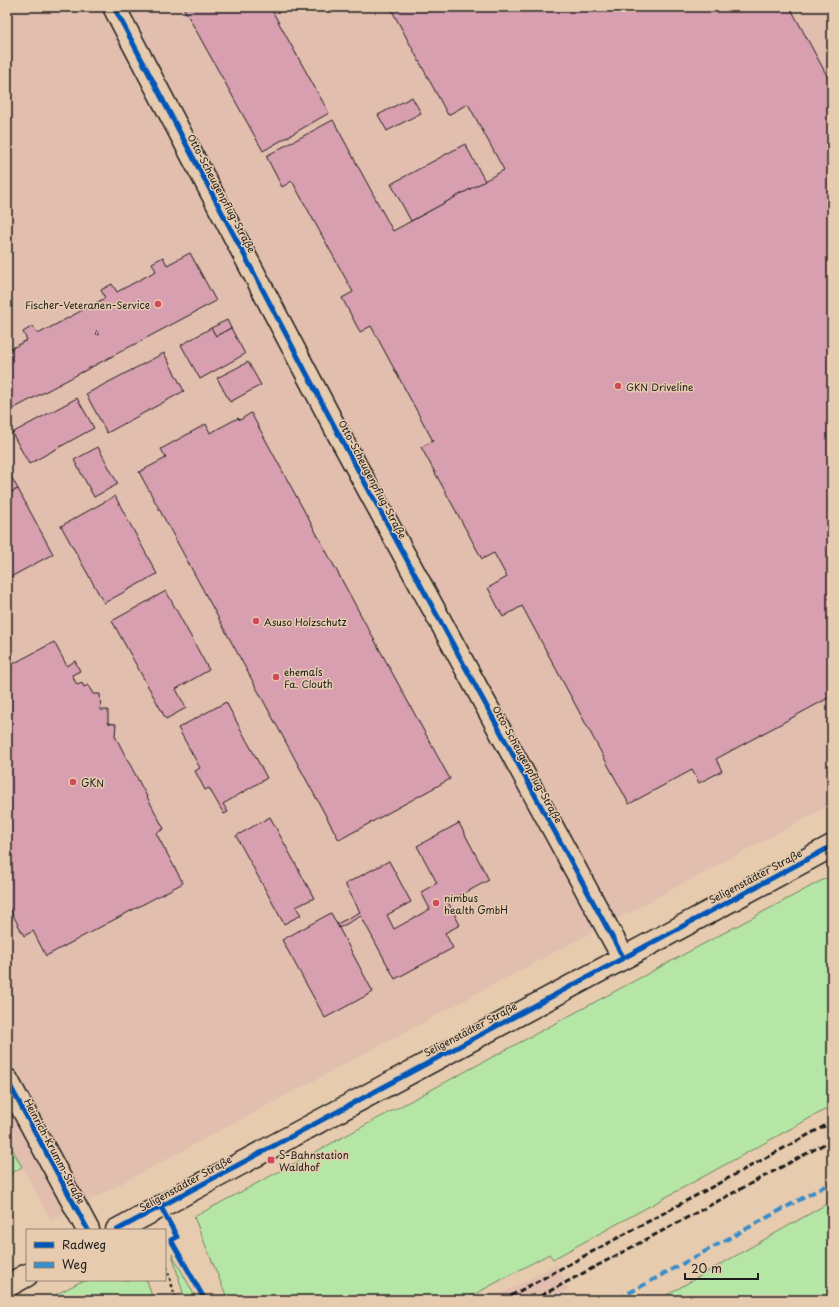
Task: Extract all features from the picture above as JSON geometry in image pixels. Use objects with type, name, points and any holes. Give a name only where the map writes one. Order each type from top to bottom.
[{"type":"street","name":"Otto-Scheugenpflug-Straße","points":[[114,7],[339,435],[623,957]]},
{"type":"street","name":"Seligenstädter Straße","points":[[119,1229],[832,846]]},
{"type":"street","name":"Heinrich-Krumm-Straße","points":[[7,1080],[87,1229]]},
{"type":"street","points":[[7,1286],[26,1276]]},
{"type":"path","points":[[171,1240],[205,1300]]},
{"type":"path","points":[[166,1265],[176,1300]]},
{"type":"shaded area","points":[[7,7],[832,7],[832,804],[51,1221],[7,1138]]},
{"type":"shaded area","points":[[556,1265],[569,1290],[551,1300],[490,1300]]},
{"type":"green space","points":[[832,875],[832,1106],[553,1259],[549,1254],[464,1300],[228,1300],[194,1217]]},
{"type":"green space","points":[[7,1139],[22,1167],[7,1176]]},
{"type":"green space","points":[[832,1201],[832,1300],[658,1300]]},
{"type":"green space","points":[[172,1254],[196,1298],[197,1300],[185,1300]]},
{"type":"green space","points":[[147,1281],[153,1300],[46,1300],[80,1282]]},
{"type":"building","points":[[183,7],[270,7],[329,113],[263,151]]},
{"type":"building","name":"GKN Driveline","points":[[390,7],[790,7],[832,85],[832,696],[716,759],[722,771],[699,783],[692,770],[629,804],[522,606],[503,617],[488,588],[507,577],[494,553],[482,559],[421,447],[433,441],[371,326],[360,332],[342,298],[353,292],[292,181],[282,187],[266,156],[333,120],[393,231],[504,170],[468,104],[448,115]]},
{"type":"building","points":[[412,97],[421,113],[387,131],[378,115]]},
{"type":"building","points":[[465,144],[485,181],[411,221],[391,184]]},
{"type":"building","points":[[190,253],[216,301],[7,412],[7,351],[27,340],[23,332],[33,326],[38,334],[105,298],[101,290],[112,284],[117,292],[156,271],[152,263],[163,257],[167,265]]},
{"type":"building","points":[[227,320],[231,328],[216,336],[211,328]]},
{"type":"building","points":[[211,328],[216,336],[231,328],[245,354],[200,379],[181,345]]},
{"type":"building","points":[[164,353],[184,391],[107,433],[86,394]]},
{"type":"building","points":[[248,362],[261,385],[230,402],[217,378]]},
{"type":"building","points":[[77,398],[94,428],[29,464],[12,433]]},
{"type":"building","points":[[251,413],[450,779],[339,840],[139,472],[166,458],[161,449],[206,424],[210,433],[238,418],[240,420]]},
{"type":"building","points":[[98,447],[118,484],[94,497],[74,460]]},
{"type":"building","points":[[7,469],[18,489],[7,494]]},
{"type":"building","points":[[18,489],[53,554],[7,579],[7,494]]},
{"type":"building","points":[[115,496],[157,574],[104,603],[61,526]]},
{"type":"building","points":[[166,591],[209,670],[176,689],[186,708],[166,719],[112,621]]},
{"type":"building","name":"GKN","points":[[54,642],[67,666],[75,661],[80,671],[72,675],[77,685],[82,683],[84,687],[88,685],[93,694],[100,694],[101,710],[108,710],[108,723],[116,724],[115,736],[164,829],[156,833],[183,883],[46,956],[33,931],[24,936],[7,904],[7,667]]},
{"type":"building","points":[[226,702],[267,778],[223,804],[228,812],[224,814],[209,788],[205,790],[195,771],[200,768],[178,728]]},
{"type":"building","points":[[270,817],[314,898],[296,907],[301,915],[284,924],[236,836]]},
{"type":"building","points":[[459,823],[489,880],[448,902],[460,925],[445,933],[453,948],[395,979],[361,916],[339,928],[337,924],[360,912],[345,884],[389,861],[411,902],[387,915],[394,929],[430,909],[421,892],[437,883],[417,846]]},
{"type":"building","points":[[331,913],[373,992],[325,1018],[282,940]]},
{"type":"railway","points":[[503,1300],[832,1122]]},
{"type":"railway","points":[[533,1300],[832,1140]]},
{"type":"marked path","points":[[619,1300],[627,1294],[832,1182]]},
{"type":"cycle path","points":[[114,7],[339,435],[623,957]]},
{"type":"cycle path","points":[[119,1229],[832,846]]},
{"type":"cycle path","points":[[7,1080],[87,1229]]},
{"type":"cycle path","points":[[161,1207],[177,1237],[171,1240],[205,1300]]},
{"type":"place","name":"Fischer-Veteranen-Service","points":[[158,304]]},
{"type":"place","name":"GKN Driveline","points":[[618,386]]},
{"type":"place","name":"Asuso Holzschutz","points":[[256,621]]},
{"type":"place","name":"ehemals Fa. Clouth","points":[[276,677]]},
{"type":"place","name":"GKN","points":[[73,782]]},
{"type":"place","name":"nimbus health GmbH","points":[[436,903]]},
{"type":"place","name":"S-Bahnstation Waldhof","points":[[271,1160]]}]
